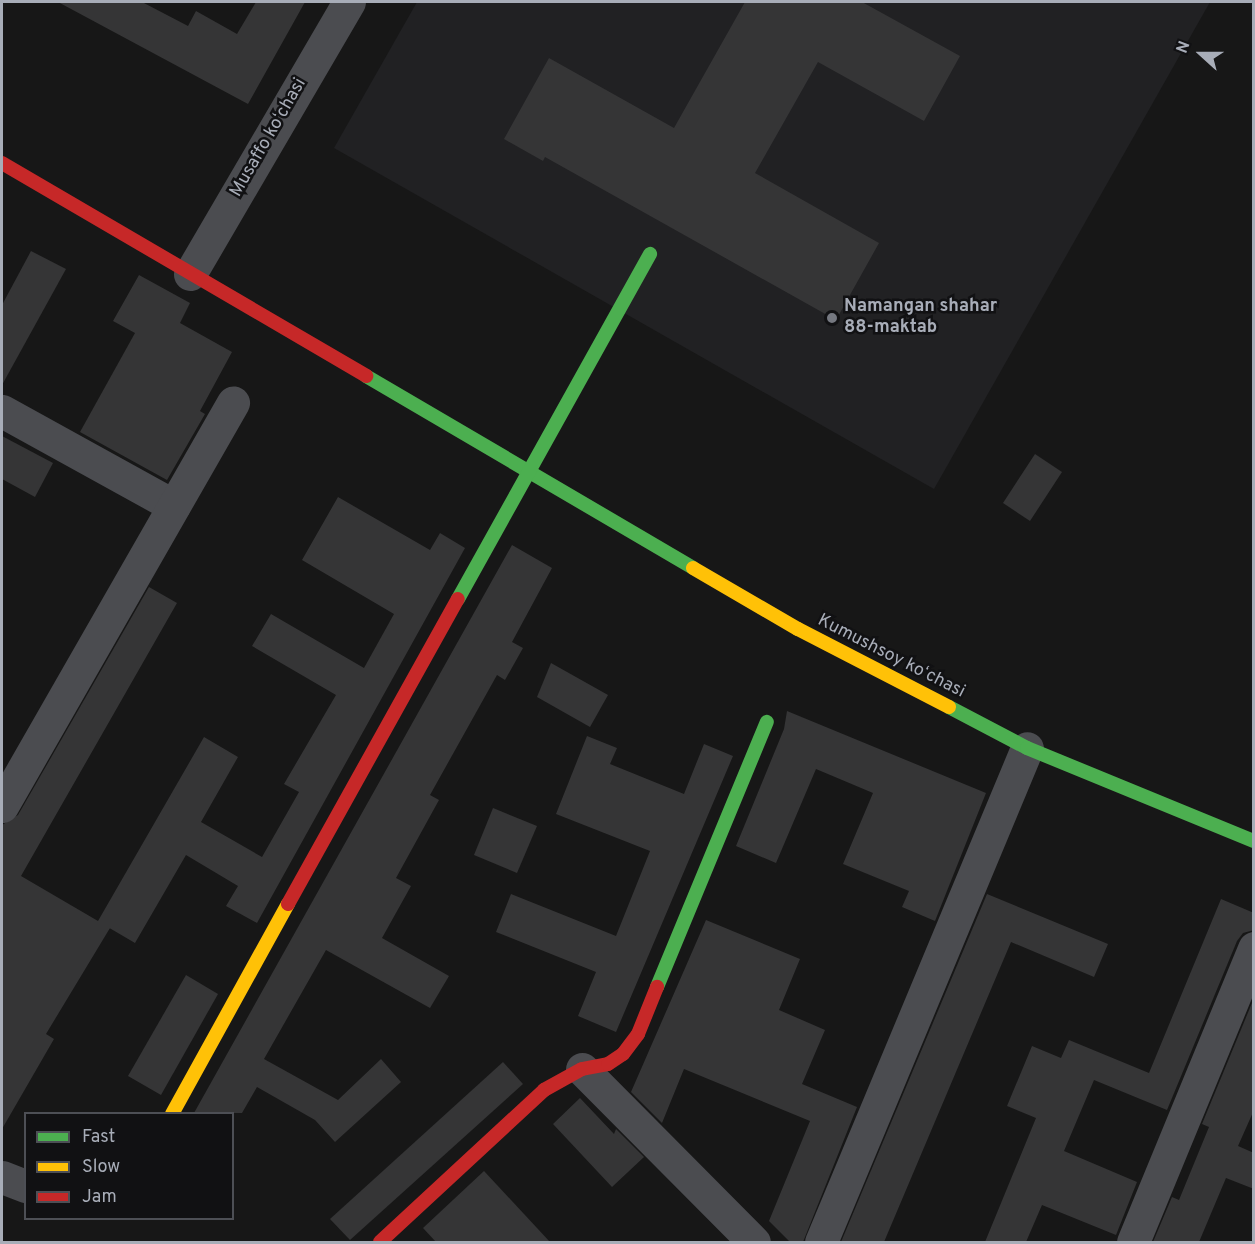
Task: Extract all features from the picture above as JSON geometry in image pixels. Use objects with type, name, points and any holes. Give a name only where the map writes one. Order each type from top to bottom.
[{"type":"street","name":"Musaffo koʻchasi","points":[[190,274],[349,2]]},
{"type":"street","name":"Kumushsoy koʻchasi","points":[[2,163],[798,629],[1027,748],[1254,841]]},
{"type":"street","points":[[173,1112],[650,254]]},
{"type":"street","points":[[2,806],[13,761],[174,506],[233,403]]},
{"type":"street","points":[[2,411],[174,506]]},
{"type":"street","points":[[380,1242],[544,1090],[582,1069],[608,1064],[623,1054],[638,1034],[767,722]]},
{"type":"street","points":[[822,1242],[1027,748]]},
{"type":"street","points":[[1133,1242],[1254,948]]},
{"type":"street","points":[[582,1069],[754,1242]]},
{"type":"street","points":[[2,1177],[24,1185]]},
{"type":"shaded area","name":"Namangan shahar 88-maktab","points":[[417,2],[1210,2],[934,489],[334,148]]},
{"type":"building","points":[[58,2],[142,2],[188,26],[196,11],[237,34],[256,2],[305,2],[248,104]]},
{"type":"building","points":[[745,2],[862,2],[960,56],[924,121],[818,62],[755,173],[879,243],[836,320],[545,157],[543,161],[504,139],[549,58],[674,128]]},
{"type":"building","points":[[31,251],[66,269],[2,385],[2,305]]},
{"type":"building","points":[[139,275],[190,303],[180,323],[232,352],[200,411],[205,414],[167,480],[80,432],[135,333],[113,321]]},
{"type":"building","points":[[2,436],[53,463],[35,497],[2,479]]},
{"type":"building","points":[[1035,454],[1062,472],[1030,521],[1003,503]]},
{"type":"building","points":[[338,497],[430,550],[440,533],[465,548],[257,923],[226,906],[238,886],[186,855],[135,943],[110,928],[46,1034],[54,1039],[2,1129],[2,825],[18,815],[149,587],[177,603],[21,876],[98,921],[204,737],[238,757],[201,822],[262,857],[299,792],[284,784],[336,695],[252,646],[271,614],[364,668],[394,614],[302,560]]},
{"type":"building","points":[[512,545],[552,568],[512,642],[523,648],[505,680],[497,675],[430,795],[439,800],[396,878],[411,886],[382,938],[449,976],[430,1008],[326,950],[264,1059],[338,1100],[381,1059],[401,1082],[335,1142],[315,1120],[257,1087],[242,1113],[195,1112]]},
{"type":"building","points":[[551,663],[608,695],[590,727],[537,697]]},
{"type":"building","points":[[787,711],[986,793],[935,921],[902,907],[909,891],[843,864],[873,793],[816,769],[776,863],[736,846],[784,729]]},
{"type":"building","points":[[587,736],[617,748],[610,764],[684,794],[704,744],[733,756],[616,1032],[578,1016],[596,972],[496,932],[511,894],[616,936],[650,851],[556,814]]},
{"type":"building","points":[[493,808],[537,826],[517,873],[474,855]]},
{"type":"building","points":[[987,894],[1108,944],[1094,977],[1011,942],[884,1242],[841,1242]]},
{"type":"building","points":[[1221,899],[1254,913],[1254,930],[1243,933],[1237,941],[1167,1110],[1094,1080],[1064,1151],[1137,1182],[1116,1235],[1042,1205],[1026,1242],[985,1242],[1036,1118],[1007,1106],[1032,1046],[1061,1058],[1069,1040],[1149,1073]]},
{"type":"building","points":[[706,920],[800,959],[779,1010],[825,1030],[802,1084],[857,1107],[803,1242],[790,1242],[769,1221],[810,1121],[684,1069],[662,1123],[631,1092]]},
{"type":"building","points":[[186,975],[218,994],[161,1095],[128,1076]]},
{"type":"building","points":[[1254,998],[1254,1110],[1238,1146],[1254,1153],[1254,1189],[1226,1178],[1199,1242],[1153,1242],[1172,1197],[1179,1200],[1209,1127],[1202,1124]]},
{"type":"building","points":[[503,1062],[523,1084],[350,1240],[330,1219]]},
{"type":"building","points":[[580,1098],[614,1134],[616,1129],[644,1157],[612,1187],[553,1124]]},
{"type":"building","points":[[484,1171],[550,1242],[436,1242],[423,1228]]},
{"type":"traffic: fast","points":[[458,599],[650,254]]},
{"type":"traffic: fast","points":[[366,376],[693,568]]},
{"type":"traffic: fast","points":[[949,707],[1027,748],[1254,841]]},
{"type":"traffic: fast","points":[[657,987],[767,722]]},
{"type":"traffic: slow","points":[[693,568],[798,629],[949,707]]},
{"type":"traffic: slow","points":[[173,1112],[288,904]]},
{"type":"traffic: jam","points":[[2,163],[366,376]]},
{"type":"traffic: jam","points":[[288,904],[458,599]]},
{"type":"traffic: jam","points":[[380,1242],[544,1090],[582,1069],[608,1064],[623,1054],[638,1034],[657,987]]},
{"type":"place","name":"Namangan shahar 88-maktab","points":[[832,318]]}]
